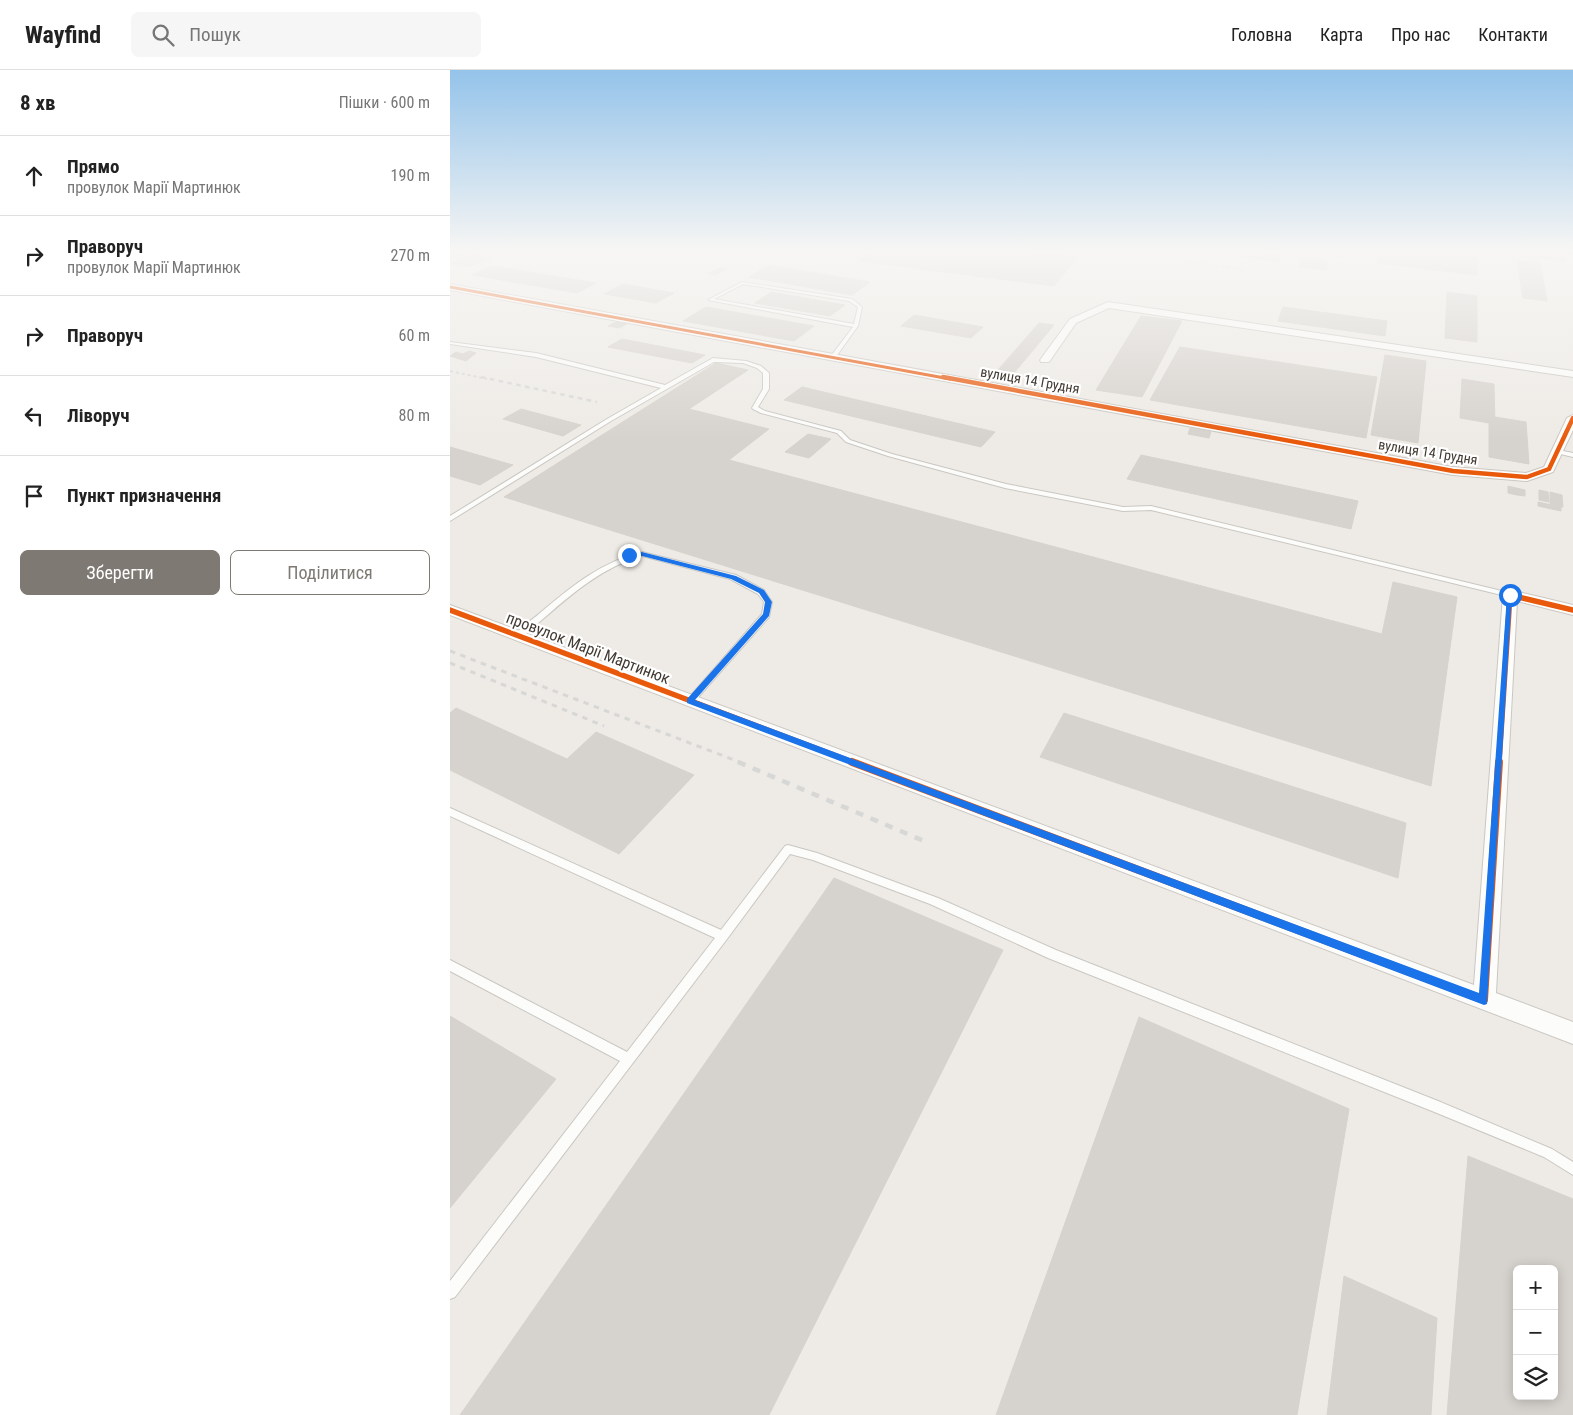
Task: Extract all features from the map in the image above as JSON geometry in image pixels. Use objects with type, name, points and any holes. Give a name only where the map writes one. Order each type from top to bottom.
[{"type":"street","name":"вулиця 14 Грудня","points":[[591,313],[1453,471],[1526,477],[1549,470],[1573,418]]},
{"type":"street","points":[[1045,360],[1073,321],[1090,313]]},
{"type":"street","points":[[1168,313],[1573,374]]},
{"type":"street","points":[[1484,1000],[1510,595],[1573,610]]},
{"type":"street","name":"провулок Марії Мартинюк","points":[[450,610],[1573,1033]]},
{"type":"lane","points":[[782,313],[856,326]]},
{"type":"lane","points":[[833,357],[856,326],[859,313]]},
{"type":"lane","points":[[450,343],[536,355],[665,387]]},
{"type":"lane","points":[[450,519],[665,387],[713,360],[744,362],[759,367],[766,373],[766,389],[755,408],[763,412],[839,432],[848,441],[890,455],[1005,486],[1122,510],[1151,508],[1510,595]]},
{"type":"lane","points":[[1558,452],[1573,455]]},
{"type":"lane","points":[[518,636],[597,573],[629,555],[642,554],[733,578],[761,592],[768,602],[766,615],[690,701]]},
{"type":"lane","points":[[450,812],[723,936]]},
{"type":"lane","points":[[450,1292],[788,849],[814,856],[934,900],[1052,954],[1434,1105],[1548,1153],[1573,1170]]},
{"type":"lane","points":[[450,965],[629,1059]]},
{"type":"building","points":[[697,313],[739,313],[814,326],[794,341],[683,321]]},
{"type":"building","points":[[811,313],[834,313],[830,316]]},
{"type":"building","points":[[1281,313],[1326,313],[1387,321],[1385,336],[1278,321]]},
{"type":"building","points":[[1446,313],[1477,313],[1477,342],[1445,338]]},
{"type":"building","points":[[914,315],[983,327],[971,338],[901,326]]},
{"type":"building","points":[[1141,316],[1182,321],[1142,397],[1096,390]]},
{"type":"building","points":[[616,322],[627,324],[619,328],[608,326]]},
{"type":"building","points":[[1039,323],[1054,325],[1014,373],[997,371]]},
{"type":"building","points":[[622,339],[705,355],[692,363],[608,347]]},
{"type":"building","points":[[1180,347],[1377,377],[1366,438],[1150,400]]},
{"type":"building","points":[[469,351],[476,353],[466,361],[450,356],[456,352],[463,354]]},
{"type":"building","points":[[1385,355],[1426,361],[1418,443],[1371,435]]},
{"type":"building","points":[[716,363],[748,370],[689,409],[769,429],[729,460],[1382,634],[1393,582],[1457,597],[1431,786],[504,497]]},
{"type":"building","points":[[1462,379],[1494,384],[1495,424],[1460,418]]},
{"type":"building","points":[[802,387],[995,432],[981,447],[784,400]]},
{"type":"building","points":[[521,409],[581,425],[563,436],[503,419]]},
{"type":"building","points":[[1495,417],[1526,422],[1529,464],[1489,457],[1489,423],[1495,424]]},
{"type":"building","points":[[1190,428],[1211,432],[1209,438],[1188,434]]},
{"type":"building","points":[[808,434],[831,439],[809,458],[785,452]]},
{"type":"building","points":[[450,447],[513,465],[480,485],[450,476]]},
{"type":"building","points":[[1141,455],[1358,501],[1351,529],[1127,479]]},
{"type":"building","points":[[1508,486],[1516,488],[1517,495],[1508,493]]},
{"type":"building","points":[[1516,488],[1525,490],[1525,496],[1517,495]]},
{"type":"building","points":[[1539,490],[1548,492],[1549,502],[1539,500]]},
{"type":"building","points":[[1550,492],[1562,495],[1563,507],[1550,505]]},
{"type":"building","points":[[1538,502],[1561,507],[1561,511],[1538,506]]},
{"type":"building","points":[[456,708],[567,759],[596,732],[694,775],[619,854],[450,770],[450,713]]},
{"type":"building","points":[[1064,713],[1406,823],[1398,878],[1040,757]]},
{"type":"building","points":[[834,878],[1003,950],[769,1415],[460,1415]]},
{"type":"building","points":[[450,1016],[556,1079],[450,1208]]},
{"type":"building","points":[[1139,1017],[1349,1109],[1297,1415],[996,1415]]},
{"type":"building","points":[[1468,1156],[1573,1199],[1573,1415],[1447,1415]]},
{"type":"building","points":[[1344,1276],[1437,1318],[1431,1415],[1327,1415]]},
{"type":"railway","points":[[450,371],[487,379]]},
{"type":"railway","points":[[481,377],[597,402]]},
{"type":"railway","points":[[450,651],[742,763]]},
{"type":"railway","points":[[450,663],[604,726]]},
{"type":"railway","points":[[738,762],[924,841]]},
{"type":"cycle path","points":[[590,313],[1453,471],[1527,477],[1549,469],[1573,418]]},
{"type":"cycle path","points":[[450,610],[1484,1000],[1510,595],[1573,610]]},
{"type":"route","points":[[629,555],[642,554],[733,578],[761,592],[768,602],[766,615],[690,701],[1484,1000],[1510,595]]}]
